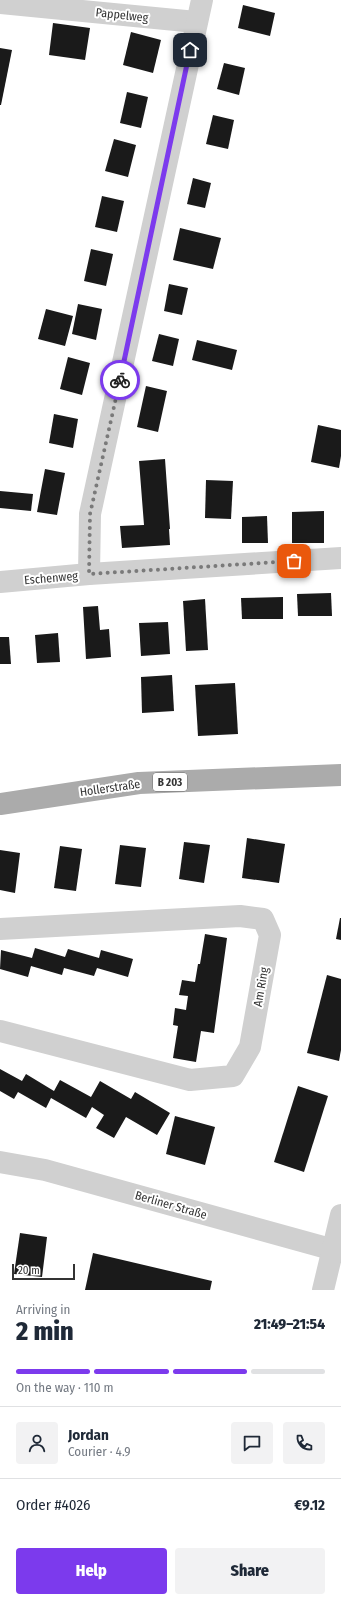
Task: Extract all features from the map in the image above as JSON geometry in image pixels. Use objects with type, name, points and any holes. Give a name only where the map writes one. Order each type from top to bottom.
[{"type":"main road","name":"Hollerstraße","points":[[0,804],[139,783],[341,775]]},
{"type":"street","points":[[89,574],[90,514],[202,0]]},
{"type":"street","name":"Pappelweg","points":[[0,3],[196,22]]},
{"type":"street","name":"Eschenweg","points":[[0,582],[89,574],[341,558]]},
{"type":"street","name":"Am Ring","points":[[0,929],[240,916],[263,919],[270,935],[250,1047],[233,1076],[190,1080],[0,1031]]},
{"type":"street","name":"Berliner Straße","points":[[0,1162],[45,1170],[337,1251]]},
{"type":"street","points":[[323,1290],[337,1251],[341,1215]]},
{"type":"building","points":[[243,5],[275,13],[270,36],[238,28]]},
{"type":"building","points":[[53,23],[90,28],[85,60],[49,55]]},
{"type":"building","points":[[131,32],[161,40],[153,73],[123,65]]},
{"type":"building","points":[[0,48],[12,50],[1,105],[0,105]]},
{"type":"building","points":[[224,63],[245,68],[239,95],[217,89]]},
{"type":"building","points":[[127,92],[148,97],[141,128],[120,123]]},
{"type":"building","points":[[213,115],[234,120],[228,149],[206,144]]},
{"type":"building","points":[[114,139],[136,145],[128,177],[105,171]]},
{"type":"building","points":[[193,178],[211,183],[205,208],[187,204]]},
{"type":"building","points":[[102,196],[124,201],[117,232],[95,227]]},
{"type":"building","points":[[180,228],[221,238],[213,269],[173,260]]},
{"type":"building","points":[[91,249],[113,254],[106,286],[84,281]]},
{"type":"building","points":[[169,284],[188,288],[182,315],[164,311]]},
{"type":"building","points":[[78,304],[102,309],[96,340],[72,334]]},
{"type":"building","points":[[46,309],[73,316],[65,346],[38,339]]},
{"type":"building","points":[[159,334],[179,339],[173,366],[152,361]]},
{"type":"building","points":[[197,340],[237,350],[232,370],[192,360]]},
{"type":"building","points":[[68,357],[90,363],[82,395],[60,389]]},
{"type":"building","points":[[146,386],[167,391],[158,432],[137,427]]},
{"type":"building","points":[[54,414],[78,419],[73,448],[49,443]]},
{"type":"building","points":[[318,425],[341,430],[341,456],[339,468],[311,462]]},
{"type":"building","points":[[165,459],[170,545],[122,548],[120,526],[144,525],[139,461]]},
{"type":"building","points":[[45,469],[65,473],[57,515],[37,512]]},
{"type":"building","points":[[206,480],[233,481],[231,519],[205,518]]},
{"type":"building","points":[[0,491],[33,494],[31,511],[0,508]]},
{"type":"building","points":[[324,511],[324,543],[292,543],[292,512]]},
{"type":"building","points":[[267,516],[268,543],[242,543],[242,517]]},
{"type":"building","points":[[331,593],[332,616],[298,616],[297,594]]},
{"type":"building","points":[[283,597],[283,619],[242,619],[241,598]]},
{"type":"building","points":[[205,599],[208,650],[186,651],[183,601]]},
{"type":"building","points":[[98,606],[100,630],[109,629],[111,657],[86,659],[83,607]]},
{"type":"building","points":[[168,622],[170,654],[141,656],[139,623]]},
{"type":"building","points":[[58,633],[60,662],[37,663],[35,635]]},
{"type":"building","points":[[0,637],[9,637],[11,664],[0,664]]},
{"type":"building","points":[[172,675],[174,711],[142,713],[141,677]]},
{"type":"building","points":[[235,683],[238,734],[198,736],[195,685]]},
{"type":"building","points":[[247,838],[285,844],[279,883],[242,878]]},
{"type":"building","points":[[184,842],[210,845],[204,883],[179,879]]},
{"type":"building","points":[[120,845],[146,848],[141,887],[115,884]]},
{"type":"building","points":[[60,846],[82,849],[76,891],[54,888]]},
{"type":"building","points":[[0,850],[20,853],[15,893],[0,890]]},
{"type":"building","points":[[341,918],[341,940],[336,939]]},
{"type":"building","points":[[205,934],[227,938],[214,1033],[201,1031],[196,1062],[173,1058],[178,1026],[173,1025],[175,1008],[186,1010],[188,996],[179,995],[182,980],[195,982],[198,964],[200,964]]},
{"type":"building","points":[[35,948],[65,957],[68,949],[99,958],[101,950],[133,959],[128,977],[97,968],[94,976],[64,968],[62,975],[31,966],[28,977],[0,969],[1,950],[32,958]]},
{"type":"building","points":[[327,975],[341,979],[341,1050],[339,1061],[307,1053]]},
{"type":"building","points":[[0,1069],[22,1081],[26,1074],[54,1091],[60,1080],[91,1097],[100,1081],[131,1099],[135,1092],[170,1113],[157,1135],[126,1117],[114,1138],[96,1128],[104,1115],[92,1107],[86,1118],[51,1098],[46,1108],[18,1092],[14,1099],[0,1091]]},
{"type":"building","points":[[298,1086],[328,1096],[304,1172],[274,1162]]},
{"type":"building","points":[[175,1116],[215,1127],[205,1165],[166,1154]]},
{"type":"building","points":[[20,1233],[47,1237],[42,1277],[14,1274]]},
{"type":"building","points":[[93,1253],[212,1281],[210,1290],[85,1290]]},
{"type":"way so far","points":[[120,380],[90,514],[89,574],[294,561]]},
{"type":"route","points":[[120,380],[190,50]]}]
